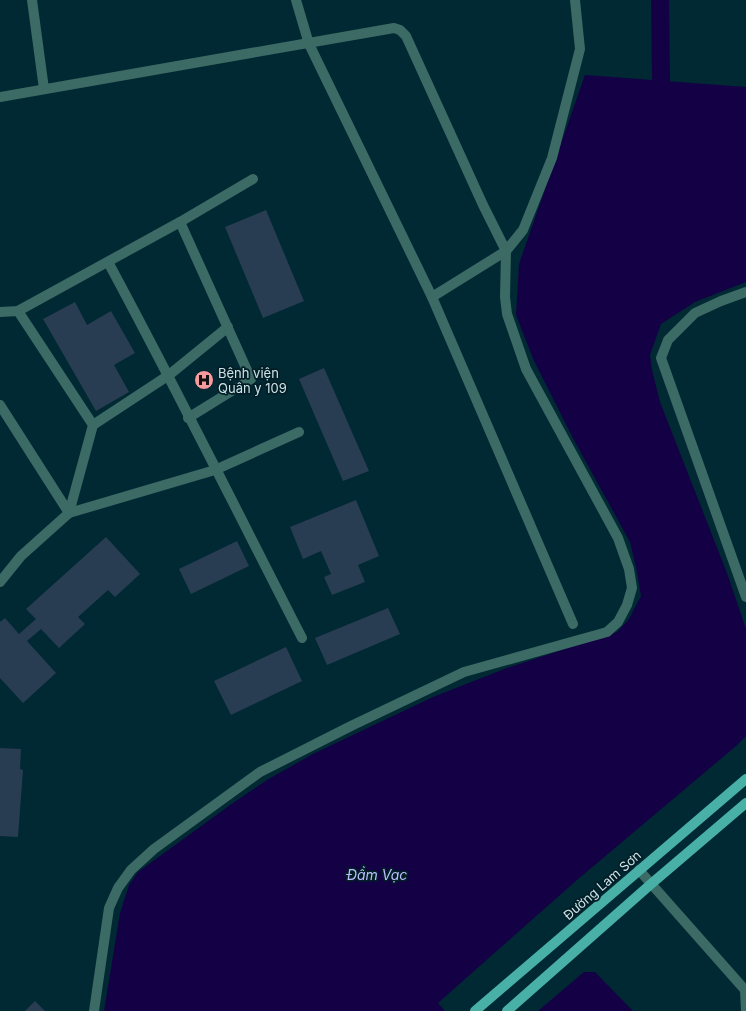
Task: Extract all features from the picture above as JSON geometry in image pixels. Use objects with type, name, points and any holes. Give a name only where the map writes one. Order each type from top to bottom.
[{"type":"main road","name":"Đường Lam Sơn","points":[[475,1011],[746,779]]},
{"type":"main road","points":[[507,1011],[651,884],[746,803]]},
{"type":"street","points":[[32,0],[44,89]]},
{"type":"street","points":[[296,0],[309,44],[432,297],[573,624]]},
{"type":"street","points":[[432,297],[506,251],[524,230],[552,158],[580,49],[575,0]]},
{"type":"street","points":[[0,97],[394,28],[400,30],[406,36],[480,198],[506,251],[505,297],[507,314],[526,369],[618,538],[629,569],[632,588],[627,605],[618,622],[607,632],[464,672],[351,726],[260,772],[154,849],[131,870],[118,888],[109,908],[94,1011]]},
{"type":"street","points":[[0,312],[18,311],[180,222],[253,179]]},
{"type":"street","points":[[180,222],[251,379],[188,418]]},
{"type":"street","points":[[108,262],[169,375],[188,418],[302,638]]},
{"type":"street","points":[[746,292],[695,313],[668,340],[661,358],[746,597]]},
{"type":"street","points":[[18,311],[93,425]]},
{"type":"street","points":[[69,512],[93,425],[169,375],[228,327]]},
{"type":"street","points":[[0,405],[69,512]]},
{"type":"street","points":[[0,582],[21,556],[69,512],[216,470],[299,432]]},
{"type":"street","points":[[639,870],[745,990],[746,1011]]},
{"type":"water","name":"Đầm Vạc","points":[[585,75],[746,87],[746,282],[695,302],[661,324],[650,355],[660,402],[727,573],[746,629],[746,736],[577,880],[438,1003],[445,1011],[104,1011],[120,913],[129,885],[138,872],[267,780],[313,754],[433,697],[507,668],[617,632],[629,619],[641,596],[630,542],[574,440],[534,361],[516,315],[519,264]]},
{"type":"water","points":[[584,972],[595,972],[633,1011],[538,1011]]},
{"type":"building","points":[[266,210],[304,301],[263,318],[225,227]]},
{"type":"building","points":[[75,302],[87,325],[111,311],[135,353],[114,365],[129,392],[96,411],[43,319]]},
{"type":"building","points":[[324,368],[369,471],[343,481],[299,379]]},
{"type":"building","points":[[356,500],[379,556],[358,565],[365,582],[332,595],[324,577],[331,574],[321,551],[303,559],[290,527]]},
{"type":"building","points":[[106,537],[140,574],[115,597],[108,590],[78,617],[85,624],[59,648],[41,629],[27,641],[56,673],[23,703],[0,678],[0,622],[5,618],[19,634],[36,619],[26,609]]},
{"type":"building","points":[[237,541],[249,566],[191,594],[179,569]]},
{"type":"building","points":[[388,608],[400,634],[327,665],[315,638]]},
{"type":"building","points":[[286,647],[302,681],[231,715],[214,681]]},
{"type":"building","points":[[0,748],[21,749],[20,769],[23,770],[18,837],[0,836]]},
{"type":"building","points":[[35,1001],[45,1011],[25,1011]]},
{"type":"waterway","points":[[660,0],[661,82]]},
{"type":"place","name":"Bệnh viện Quân y 109","points":[[204,380]]}]
